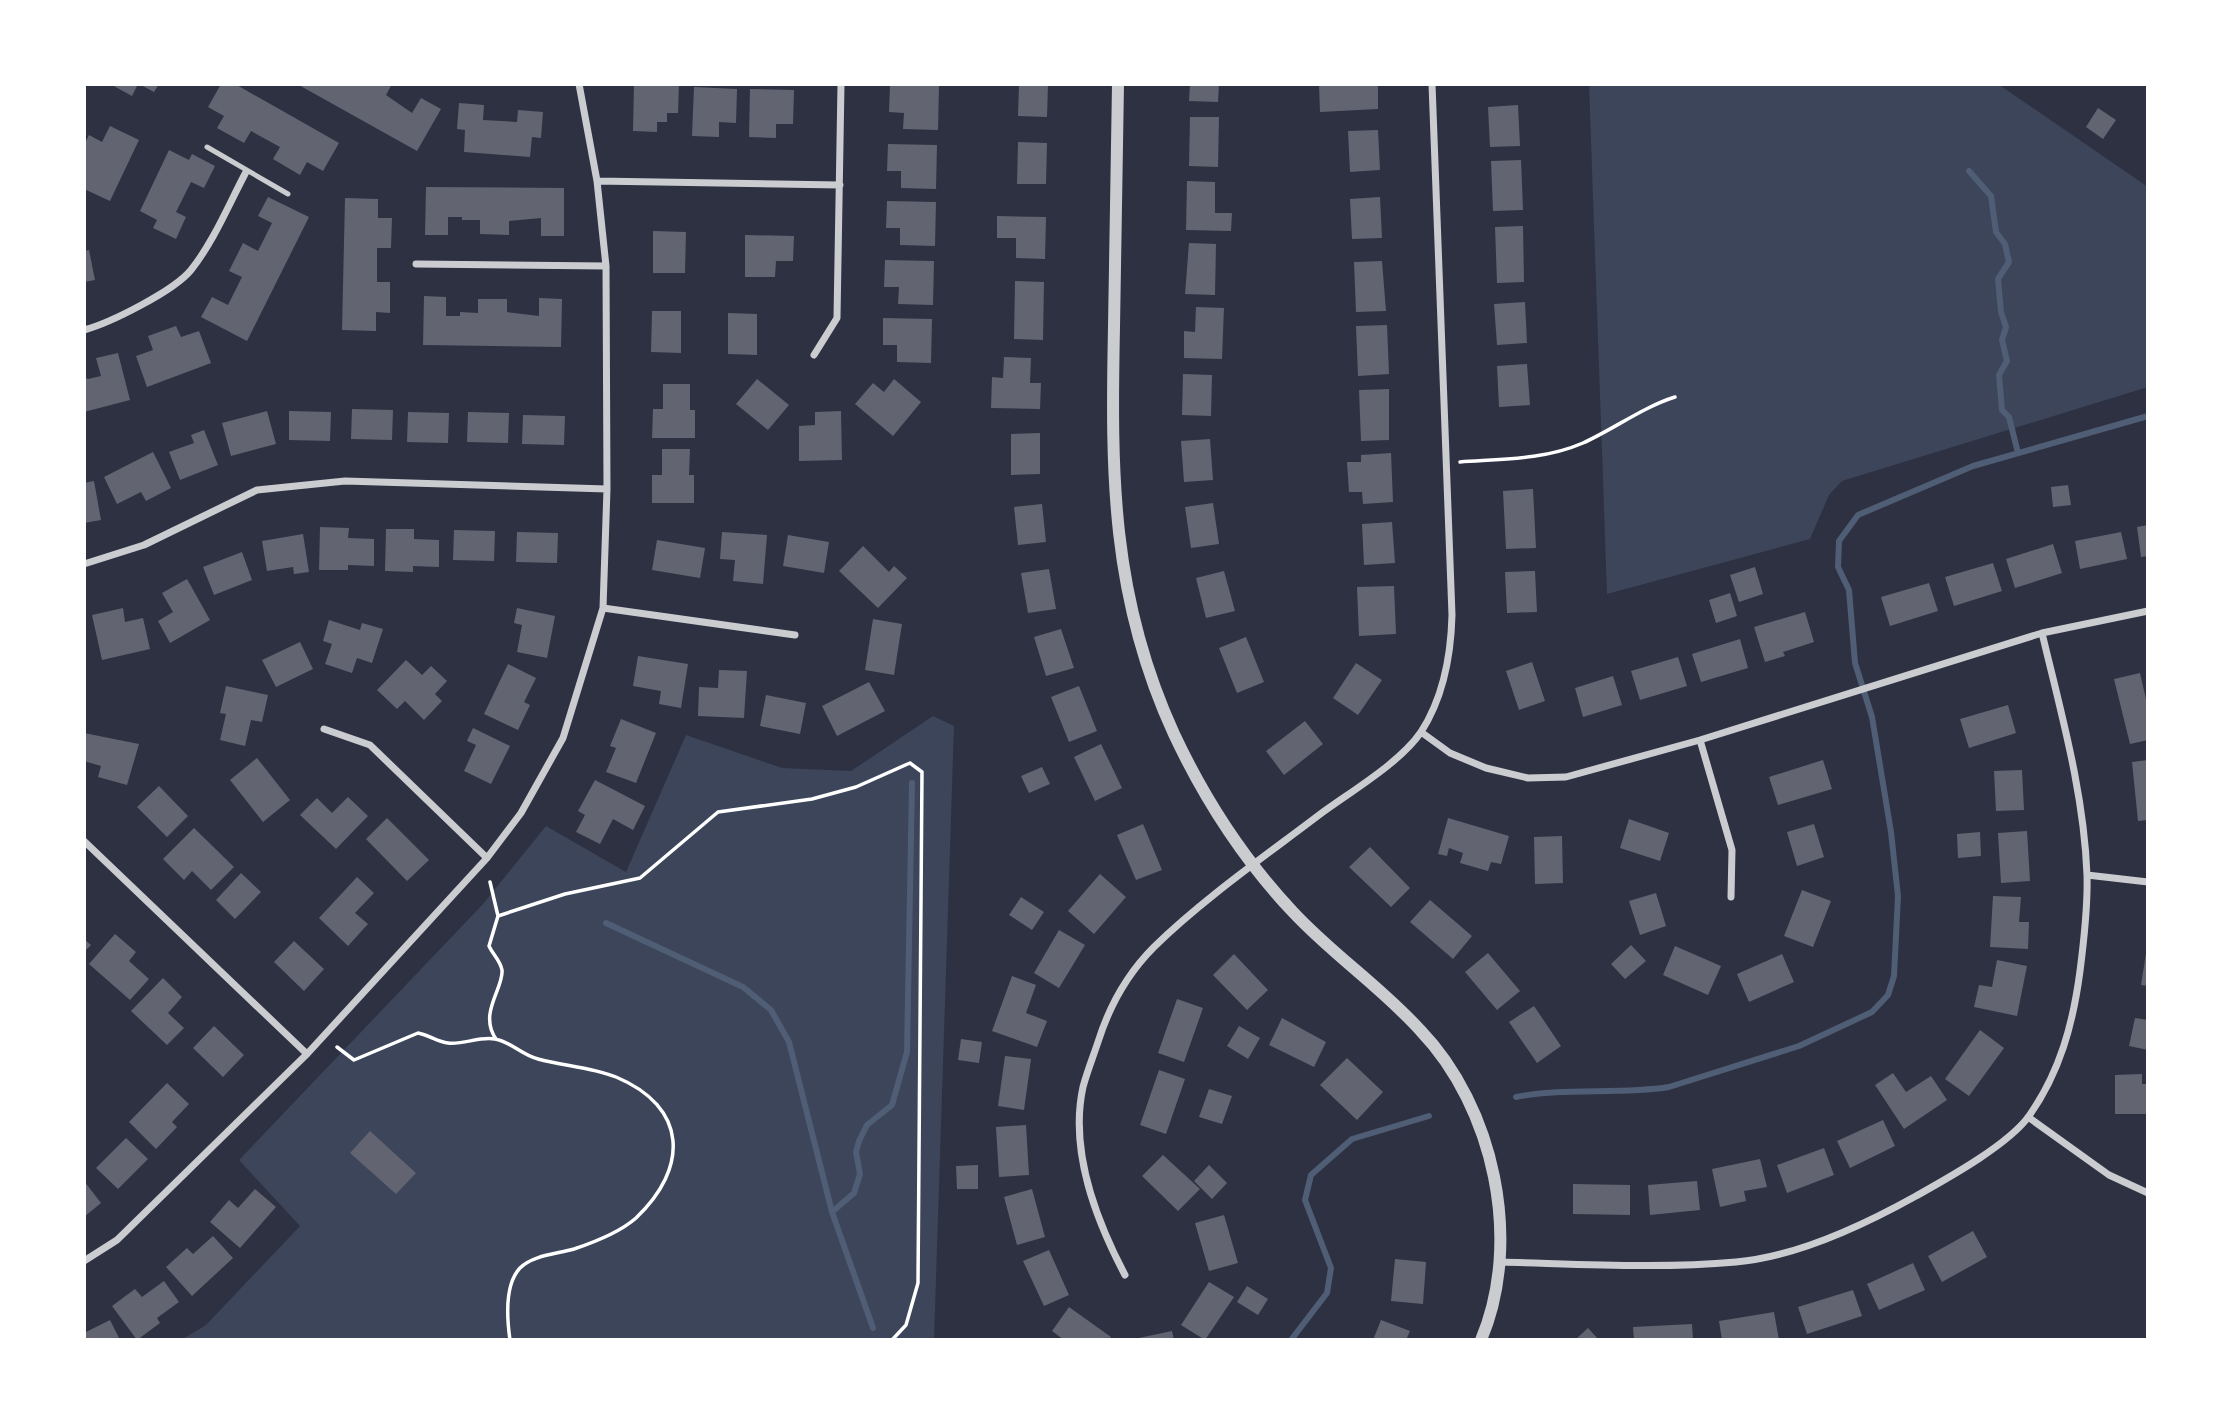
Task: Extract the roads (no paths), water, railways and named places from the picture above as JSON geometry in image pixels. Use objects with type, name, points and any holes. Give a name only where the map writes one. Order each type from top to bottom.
[{"type":"street","points":[[84,1261],[117,1240],[307,1054],[487,858],[521,813],[563,738],[603,608],[607,489],[606,266],[597,181],[579,84]]},
{"type":"street","points":[[814,355],[837,318],[841,84]]},
{"type":"street","points":[[1118,84],[1112,446],[1114,501],[1124,580],[1154,686],[1196,779],[1253,865],[1313,933],[1422,1031],[1453,1072],[1479,1126],[1500,1221],[1501,1262],[1489,1322],[1481,1340]]},
{"type":"street","points":[[1125,1275],[1102,1231],[1087,1181],[1081,1135],[1083,1089],[1106,1017],[1136,968],[1154,947],[1253,865],[1398,756],[1421,732],[1443,682],[1451,639],[1432,84]]},
{"type":"street","points":[[84,330],[120,319],[189,273],[203,253],[246,172]]},
{"type":"street","points":[[597,181],[840,185]]},
{"type":"street","points":[[416,264],[606,266]]},
{"type":"street","points":[[84,564],[144,545],[257,491],[345,481],[607,489]]},
{"type":"street","points":[[603,608],[795,635]]},
{"type":"street","points":[[1421,732],[1468,762],[1506,774],[1548,779],[1586,773],[2042,634],[2148,611]]},
{"type":"street","points":[[1501,1262],[1630,1265],[1739,1262],[1788,1250],[1872,1220],[1978,1157],[2028,1117],[2063,1054],[2075,1010],[2084,941],[2087,875],[2074,769],[2042,634]]},
{"type":"street","points":[[324,729],[370,745],[487,858]]},
{"type":"street","points":[[1700,740],[1732,850],[1731,897]]},
{"type":"street","points":[[84,841],[307,1054]]},
{"type":"street","points":[[2087,875],[2148,882]]},
{"type":"street","points":[[2028,1117],[2109,1175],[2148,1193]]},
{"type":"lane","points":[[207,146],[246,172],[288,194]]},
{"type":"waterway","points":[[1969,171],[1991,196],[1996,232],[2005,244],[2009,262],[1998,279],[2001,312],[2006,327],[2002,340],[2007,361],[1999,375],[2002,410],[2009,417],[2018,453]]},
{"type":"waterway","points":[[1516,1097],[1554,1092],[1631,1091],[1669,1087],[1799,1046],[1872,1012],[1888,995],[1894,976],[1898,896],[1891,832],[1872,717],[1855,663],[1849,590],[1838,567],[1839,541],[1858,515],[1973,466],[2148,416]]},
{"type":"waterway","points":[[832,1212],[854,1193],[860,1174],[856,1152],[859,1141],[867,1125],[892,1105],[907,1052],[912,783]]},
{"type":"waterway","points":[[606,923],[743,987],[771,1010],[789,1042],[832,1212],[873,1328]]},
{"type":"waterway","points":[[1291,1340],[1327,1293],[1331,1268],[1305,1200],[1311,1175],[1352,1139],[1429,1116]]}]
